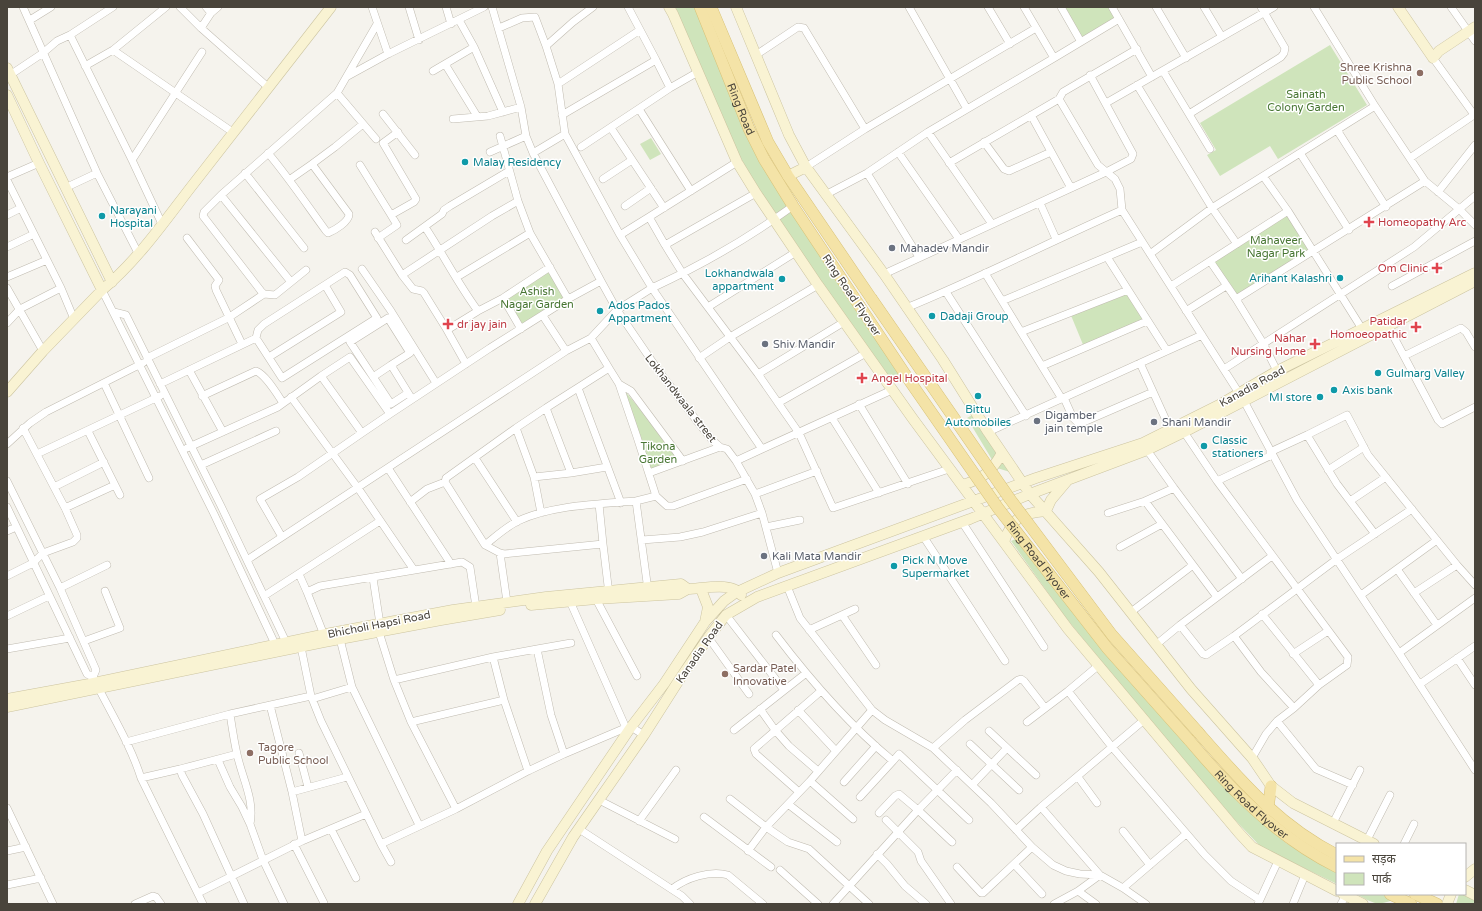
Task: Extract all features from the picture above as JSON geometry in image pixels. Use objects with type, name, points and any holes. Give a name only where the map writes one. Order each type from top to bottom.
[{"type":"main road","name":"Ring Road","points":[[700,7],[752,135],[768,167],[793,206]]},
{"type":"main road","name":"Ring Road","points":[[711,7],[768,142],[788,176]]},
{"type":"main road","name":"Ring Road Flyover","points":[[788,176],[1010,499],[1112,635],[1232,771],[1268,808]]},
{"type":"main road","name":"Ring Road Flyover","points":[[793,206],[911,383],[998,508],[1108,649],[1239,796],[1270,824],[1299,845],[1336,866]]},
{"type":"main road","points":[[1271,786],[1268,808],[1308,839],[1336,854]]},
{"type":"main road","points":[[1392,895],[1406,903]]},
{"type":"main road","points":[[1417,895],[1437,904]]},
{"type":"street","points":[[23,7],[97,173],[138,253]]},
{"type":"street","points":[[30,20],[51,7]]},
{"type":"street","points":[[112,282],[8,72],[43,53],[57,41],[70,35],[113,7]]},
{"type":"street","points":[[85,66],[113,50],[166,7]]},
{"type":"street","points":[[180,7],[201,28],[269,88]]},
{"type":"street","points":[[206,7],[211,13]]},
{"type":"street","points":[[201,28],[211,13],[218,7]]},
{"type":"street","points":[[7,392],[43,350],[102,290],[112,282],[138,253],[234,133],[330,7]]},
{"type":"street","points":[[372,7],[388,54]]},
{"type":"street","points":[[409,7],[419,40]]},
{"type":"street","points":[[446,7],[451,24]]},
{"type":"street","points":[[348,76],[388,54],[484,7]]},
{"type":"street","name":"Lokhandwaala street","points":[[492,7],[521,107],[526,136],[533,153],[617,310],[658,370],[692,415],[712,440],[720,447],[727,449],[747,479],[755,494],[762,513],[778,574]]},
{"type":"street","points":[[546,46],[573,22],[593,7]]},
{"type":"street","points":[[628,7],[670,88]]},
{"type":"street","points":[[668,7],[737,162],[756,193],[818,285],[892,390],[1068,629],[1239,834],[1252,847],[1336,893]]},
{"type":"street","points":[[736,7],[789,135],[806,167],[884,274],[943,360],[1022,483],[1030,494],[1079,547],[1191,689],[1252,758],[1271,786],[1293,803],[1371,842],[1390,795]]},
{"type":"street","points":[[909,7],[967,109]]},
{"type":"street","points":[[988,7],[1010,44]]},
{"type":"street","points":[[1024,7],[1054,58]]},
{"type":"street","points":[[1061,7],[1081,42]]},
{"type":"street","points":[[1112,7],[1152,77]]},
{"type":"street","points":[[1156,7],[1186,58]]},
{"type":"street","points":[[1204,7],[1222,37]]},
{"type":"street","points":[[1106,104],[1222,37],[1263,10],[1274,7]]},
{"type":"street","points":[[1314,7],[1375,106],[1426,181],[1459,209],[1475,225]]},
{"type":"street","points":[[1398,7],[1475,115],[1410,158]]},
{"type":"street","points":[[1433,58],[1439,51],[1473,34],[1451,7]]},
{"type":"street","points":[[1189,114],[1281,57],[1284,53],[1285,48],[1263,10]]},
{"type":"street","points":[[499,28],[522,18],[535,17],[558,84],[566,134],[620,234],[652,288],[762,449]]},
{"type":"street","points":[[827,194],[867,173],[928,132],[1119,19]]},
{"type":"street","points":[[459,20],[474,47],[503,112]]},
{"type":"street","points":[[306,270],[275,295],[264,294],[232,256],[203,216],[204,212],[245,173],[337,93],[377,24]]},
{"type":"street","points":[[756,55],[798,27],[804,28],[865,129]]},
{"type":"street","points":[[788,176],[806,167],[865,129],[1036,28]]},
{"type":"street","points":[[558,84],[640,30]]},
{"type":"street","points":[[70,35],[162,224]]},
{"type":"street","points":[[433,70],[474,47]]},
{"type":"street","points":[[949,162],[1059,99],[1062,92],[1137,49]]},
{"type":"street","points":[[113,50],[234,133]]},
{"type":"street","points":[[132,160],[202,52]]},
{"type":"street","points":[[562,115],[656,60]]},
{"type":"street","points":[[445,64],[477,116]]},
{"type":"street","points":[[1163,71],[1210,150]]},
{"type":"street","points":[[581,147],[670,88],[698,72]]},
{"type":"street","points":[[884,274],[959,238],[1040,203],[1131,159],[1133,154],[1090,75]]},
{"type":"street","points":[[1137,85],[1212,208],[1237,244]]},
{"type":"street","points":[[337,93],[376,139]]},
{"type":"street","points":[[8,98],[214,514],[275,644]]},
{"type":"street","points":[[1059,99],[1098,165],[1115,179],[1120,189],[1122,210],[1224,369],[1297,500],[1399,652],[1475,770]]},
{"type":"street","points":[[1150,254],[1212,208],[1375,106]]},
{"type":"street","points":[[452,120],[477,116],[488,116],[521,107]]},
{"type":"street","points":[[639,109],[691,191]]},
{"type":"street","points":[[383,114],[414,155]]},
{"type":"street","points":[[1032,115],[1071,188]]},
{"type":"street","points":[[289,180],[363,124]]},
{"type":"street","points":[[611,128],[664,208]]},
{"type":"street","points":[[1337,130],[1386,207]]},
{"type":"street","points":[[391,215],[414,202],[416,199],[383,143],[398,132]]},
{"type":"street","points":[[928,132],[992,224]]},
{"type":"street","points":[[533,153],[566,134]]},
{"type":"street","points":[[500,136],[518,201],[530,233],[568,299]]},
{"type":"street","points":[[490,152],[526,136]]},
{"type":"street","points":[[984,142],[1004,168],[1009,171],[1051,152]]},
{"type":"street","points":[[1438,192],[1475,145]]},
{"type":"street","points":[[898,152],[959,238]]},
{"type":"street","points":[[268,153],[328,233],[346,221],[349,214],[312,164]]},
{"type":"street","points":[[1300,153],[1349,230]]},
{"type":"street","points":[[602,179],[632,160]]},
{"type":"street","points":[[620,234],[737,162]]},
{"type":"street","points":[[7,177],[39,163]]},
{"type":"street","points":[[360,165],[397,226],[377,235],[402,275],[413,289],[422,291],[447,330],[466,364]]},
{"type":"street","points":[[406,240],[442,214],[444,210],[509,171]]},
{"type":"street","points":[[65,188],[97,173]]},
{"type":"street","points":[[245,173],[304,248]]},
{"type":"street","points":[[867,173],[920,257]]},
{"type":"street","points":[[1263,176],[1288,211],[1367,338]]},
{"type":"street","points":[[7,180],[61,288],[74,319]]},
{"type":"street","points":[[1236,299],[1426,181]]},
{"type":"street","points":[[625,206],[651,188]]},
{"type":"street","points":[[665,245],[756,193]]},
{"type":"street","points":[[221,195],[291,282]]},
{"type":"street","points":[[1224,369],[1414,247],[1475,196]]},
{"type":"street","points":[[402,275],[441,251],[492,216],[518,201]]},
{"type":"street","points":[[1040,203],[1056,239]]},
{"type":"street","points":[[247,560],[566,351],[591,338],[617,310],[652,288],[683,274],[793,206]]},
{"type":"street","points":[[7,215],[21,208]]},
{"type":"street","points":[[906,308],[946,292],[1056,239],[1122,210]]},
{"type":"street","points":[[1171,286],[1288,211]]},
{"type":"street","points":[[649,217],[683,274],[758,374],[799,433],[833,508],[950,469]]},
{"type":"street","points":[[425,227],[478,311]]},
{"type":"street","points":[[457,277],[530,233]]},
{"type":"street","points":[[7,247],[34,234]]},
{"type":"street","points":[[187,238],[219,280],[215,286],[216,290],[228,318],[242,344]]},
{"type":"street","points":[[1392,286],[1475,241]]},
{"type":"street","points":[[1002,301],[1142,242]]},
{"type":"street","points":[[708,307],[796,252]]},
{"type":"street","points":[[1107,257],[1167,351]]},
{"type":"street","points":[[7,277],[47,260]]},
{"type":"street","points":[[1210,261],[1236,299],[1263,343],[1277,371]]},
{"type":"street","points":[[447,330],[503,298],[550,267]]},
{"type":"street","points":[[362,269],[395,317],[436,383]]},
{"type":"street","points":[[346,272],[377,318],[282,378],[256,338],[258,330],[264,324],[346,272]]},
{"type":"street","points":[[985,273],[1063,399],[1073,418],[1079,424],[1153,392]]},
{"type":"street","name":"Kanadia Road","points":[[535,904],[573,837],[644,735],[708,637],[726,615],[757,597],[962,522],[1070,478],[1147,450],[1184,432],[1241,398],[1277,371],[1475,274]]},
{"type":"street","points":[[373,377],[410,353],[388,318],[350,342],[373,377],[391,404],[436,383],[568,299],[602,281]]},
{"type":"street","points":[[1241,398],[1367,338],[1475,281]]},
{"type":"street","points":[[269,357],[341,312],[325,285]]},
{"type":"street","points":[[699,358],[730,337],[818,285]]},
{"type":"street","points":[[1186,311],[1226,286]]},
{"type":"street","points":[[7,288],[43,350]]},
{"type":"street","points":[[7,323],[20,309],[61,288]]},
{"type":"street","points":[[1021,332],[1128,290]]},
{"type":"street","points":[[946,292],[1026,416]]},
{"type":"street","points":[[7,444],[23,428],[46,412],[140,365],[148,359],[228,318],[264,294]]},
{"type":"street","points":[[503,298],[521,329]]},
{"type":"street","points":[[114,312],[126,315],[192,446],[286,642]]},
{"type":"street","points":[[542,316],[566,351]]},
{"type":"street","points":[[1042,366],[1147,320]]},
{"type":"street","points":[[758,374],[844,322]]},
{"type":"street","points":[[1388,326],[1438,420],[1442,424],[1475,407]]},
{"type":"street","points":[[1404,356],[1461,328],[1466,332],[1475,347]]},
{"type":"street","points":[[988,432],[1202,335]]},
{"type":"street","points":[[160,384],[256,338]]},
{"type":"street","points":[[591,338],[618,384],[650,473],[656,496],[667,506],[673,506],[747,479]]},
{"type":"street","points":[[778,403],[866,353]]},
{"type":"street","points":[[182,451],[278,407],[350,357],[390,414]]},
{"type":"street","points":[[1140,363],[1170,429]]},
{"type":"street","points":[[391,365],[410,396]]},
{"type":"street","points":[[410,502],[428,489],[445,482],[446,478],[516,428],[609,368]]},
{"type":"street","points":[[189,370],[223,432]]},
{"type":"street","points":[[202,396],[256,371],[260,373],[283,403]]},
{"type":"street","points":[[321,376],[362,433]]},
{"type":"street","points":[[104,383],[149,478]]},
{"type":"street","points":[[618,384],[630,390],[683,461]]},
{"type":"street","points":[[578,388],[621,503]]},
{"type":"street","points":[[736,461],[892,390]]},
{"type":"street","points":[[37,454],[165,394]]},
{"type":"street","points":[[282,537],[260,499],[298,477],[333,454],[390,414],[410,396]]},
{"type":"street","points":[[291,397],[358,488],[414,570]]},
{"type":"street","name":"Kanadia Road","points":[[518,904],[547,851],[629,728],[664,684],[705,622],[724,602],[739,591],[778,574],[1022,483],[1142,443],[1241,398]]},
{"type":"street","points":[[859,404],[908,484]]},
{"type":"street","points":[[546,408],[571,473]]},
{"type":"street","points":[[1217,481],[1347,415],[1368,455],[1475,585]]},
{"type":"street","points":[[832,418],[879,493]]},
{"type":"street","points":[[7,576],[33,563],[43,553],[73,542],[77,538],[65,508],[23,428]]},
{"type":"street","points":[[516,428],[534,477],[541,513]]},
{"type":"street","points":[[88,431],[120,495]]},
{"type":"street","points":[[201,465],[276,431]]},
{"type":"street","points":[[1184,432],[1217,481],[1348,657],[1349,662],[1346,666],[1319,685],[1277,721],[1266,734],[1252,758]]},
{"type":"street","points":[[1307,435],[1328,470],[1375,534]]},
{"type":"street","points":[[650,473],[720,447]]},
{"type":"street","points":[[1328,470],[1364,447]]},
{"type":"street","points":[[1147,450],[1242,579]]},
{"type":"street","points":[[962,485],[972,482],[985,475],[995,465],[1002,453]]},
{"type":"street","points":[[475,458],[517,522]]},
{"type":"street","points":[[54,487],[104,462]]},
{"type":"street","points":[[534,477],[607,467]]},
{"type":"street","points":[[388,468],[451,564]]},
{"type":"street","points":[[755,494],[817,471]]},
{"type":"street","points":[[1046,511],[1054,495],[1070,478]]},
{"type":"street","points":[[1350,501],[1386,478]]},
{"type":"street","points":[[7,481],[60,588],[84,641],[96,670],[96,683]]},
{"type":"street","points":[[445,482],[485,545],[500,553],[603,544]]},
{"type":"street","points":[[65,508],[115,485]]},
{"type":"street","points":[[1108,513],[1145,501],[1174,488]]},
{"type":"street","points":[[485,545],[517,522],[541,513],[599,504],[636,501],[656,496]]},
{"type":"street","points":[[636,501],[649,591]]},
{"type":"street","points":[[1145,501],[1217,597]]},
{"type":"street","points":[[599,504],[609,594]]},
{"type":"street","points":[[7,507],[87,674],[96,683],[126,742],[138,767],[141,778],[203,904]]},
{"type":"street","points":[[1180,625],[1203,654],[1206,655],[1234,636],[1337,559],[1412,509]]},
{"type":"street","points":[[1004,542],[1008,529],[1017,519],[1030,513],[1046,511]]},
{"type":"street","points":[[642,540],[680,537],[703,532],[762,513]]},
{"type":"street","points":[[766,527],[800,520]]},
{"type":"street","points":[[264,596],[380,521]]},
{"type":"street","points":[[962,522],[1044,647]]},
{"type":"street","points":[[1120,548],[1162,524]]},
{"type":"street","points":[[7,531],[16,527]]},
{"type":"street","points":[[922,536],[1005,661]]},
{"type":"street","points":[[1361,595],[1437,540]]},
{"type":"street","points":[[500,553],[507,602]]},
{"type":"street","points":[[1156,644],[1272,556]]},
{"type":"street","points":[[308,592],[320,586],[462,562],[470,567],[476,607]]},
{"type":"street","points":[[60,588],[108,565]]},
{"type":"street","points":[[1131,612],[1193,565]]},
{"type":"street","points":[[1414,593],[1457,565]]},
{"type":"street","points":[[1397,569],[1438,625]]},
{"type":"street","points":[[299,574],[308,592],[324,634]]},
{"type":"street","points":[[373,578],[379,628],[394,680],[411,722],[456,809]]},
{"type":"street","points":[[7,707],[96,683],[340,640],[379,628],[441,620],[568,598],[596,599],[609,594],[649,591],[679,594],[688,589],[728,586],[739,591],[746,603]]},
{"type":"street","points":[[787,586],[800,618],[872,710],[885,720],[933,748],[991,803],[1032,847],[1053,865],[1058,868],[1080,874],[1100,875]]},
{"type":"street","points":[[701,589],[708,608],[705,622]]},
{"type":"street","points":[[84,641],[120,628],[105,591]]},
{"type":"street","name":"Bhicholi Hapsi Road","points":[[7,699],[96,683],[324,634],[379,628],[476,607],[507,602],[609,594]]},
{"type":"street","points":[[7,616],[49,596]]},
{"type":"street","points":[[568,598],[629,728],[644,735]]},
{"type":"street","points":[[1399,652],[1475,598]]},
{"type":"street","points":[[596,599],[637,676]]},
{"type":"street","points":[[809,630],[855,609]]},
{"type":"street","points":[[1262,614],[1319,685]]},
{"type":"street","points":[[726,615],[784,690]]},
{"type":"street","points":[[842,615],[876,665]]},
{"type":"street","points":[[1293,654],[1328,631]]},
{"type":"street","points":[[776,635],[805,674],[856,728],[893,761]]},
{"type":"street","points":[[1234,636],[1262,672],[1294,708]]},
{"type":"street","points":[[708,637],[749,694]]},
{"type":"street","points":[[7,649],[70,638]]},
{"type":"street","points":[[340,640],[352,687],[419,825]]},
{"type":"street","points":[[394,680],[493,657],[571,642]]},
{"type":"street","points":[[1420,684],[1475,646]]},
{"type":"street","points":[[301,647],[311,698],[347,776],[391,862]]},
{"type":"street","points":[[537,649],[551,715],[564,754]]},
{"type":"street","points":[[493,657],[504,700],[528,771]]},
{"type":"street","points":[[1457,658],[1475,685]]},
{"type":"street","points":[[1027,722],[1099,665]]},
{"type":"street","points":[[734,730],[805,674]]},
{"type":"street","points":[[933,748],[965,720],[1018,680],[1021,679],[1024,681],[1045,708]]},
{"type":"street","points":[[126,742],[230,714],[311,698],[352,687]]},
{"type":"street","points":[[799,792],[754,751],[757,746],[821,691]]},
{"type":"street","points":[[1068,691],[1112,747],[1205,855],[1231,881],[1259,902],[1278,861]]},
{"type":"street","points":[[411,722],[504,700]]},
{"type":"street","points":[[270,705],[292,792],[302,841]]},
{"type":"street","points":[[760,709],[789,746],[818,770]]},
{"type":"street","points":[[798,710],[835,750]]},
{"type":"street","points":[[748,851],[766,827],[810,781],[835,750],[872,710]]},
{"type":"street","points":[[230,714],[237,754],[251,802],[253,813],[250,824]]},
{"type":"street","points":[[1016,830],[1144,720]]},
{"type":"street","points":[[1277,721],[1316,769],[1353,785]]},
{"type":"street","points":[[381,844],[456,809],[564,754],[629,728]]},
{"type":"street","points":[[989,731],[1036,775]]},
{"type":"street","points":[[970,744],[1019,790]]},
{"type":"street","points":[[844,782],[876,746]]},
{"type":"street","points":[[972,785],[1008,748]]},
{"type":"street","points":[[299,753],[308,787]]},
{"type":"street","points":[[141,778],[218,760],[237,754]]},
{"type":"street","points":[[860,797],[899,754],[969,820]]},
{"type":"street","points":[[218,760],[230,787],[250,824],[263,860],[284,904]]},
{"type":"street","points":[[180,769],[203,814],[244,904]]},
{"type":"street","points":[[639,821],[676,770]]},
{"type":"street","points":[[833,904],[877,854],[899,833],[918,810],[957,770]]},
{"type":"street","points":[[1333,823],[1360,770]]},
{"type":"street","points":[[292,792],[347,776]]},
{"type":"street","points":[[1078,777],[1097,803]]},
{"type":"street","points":[[810,781],[853,819]]},
{"type":"street","points":[[879,813],[895,796],[899,794],[952,842]]},
{"type":"street","points":[[730,799],[788,842],[809,850],[869,904]]},
{"type":"street","points":[[599,800],[675,839]]},
{"type":"street","points":[[788,804],[837,842]]},
{"type":"street","points":[[1041,807],[1100,875],[1123,888],[1146,904]]},
{"type":"street","points":[[7,808],[53,904]]},
{"type":"street","points":[[198,893],[294,844],[331,830],[366,814]]},
{"type":"street","points":[[704,817],[771,867]]},
{"type":"street","points":[[886,820],[918,852],[924,865],[952,904]]},
{"type":"street","points":[[1404,843],[1414,824]]},
{"type":"street","points":[[580,828],[672,889],[690,904]]},
{"type":"street","points":[[331,830],[356,878]]},
{"type":"street","points":[[561,830],[573,837]]},
{"type":"street","points":[[1123,831],[1150,865]]},
{"type":"street","points":[[1123,888],[1186,834]]},
{"type":"street","points":[[294,844],[324,903]]},
{"type":"street","points":[[7,851],[26,847]]},
{"type":"street","points":[[957,867],[981,893],[983,893],[1032,847]]},
{"type":"street","points":[[877,854],[905,886],[926,904]]},
{"type":"street","points":[[1014,864],[1042,894]]},
{"type":"street","points":[[1466,876],[1475,869]]},
{"type":"street","points":[[780,870],[818,904]]},
{"type":"street","points":[[672,889],[678,884],[691,878],[722,873],[728,875],[763,904]]},
{"type":"street","points":[[1054,904],[1078,891],[1100,875]]},
{"type":"street","points":[[1293,904],[1305,875]]},
{"type":"street","points":[[7,885],[41,878]]},
{"type":"street","points":[[1466,890],[1475,895]]},
{"type":"street","points":[[1078,891],[1095,904]]},
{"type":"street","points":[[1447,904],[1452,895]]},
{"type":"street","points":[[135,904],[152,896],[156,897],[161,904]]},
{"type":"street","points":[[1342,896],[1363,904]]},
{"type":"green space","points":[[668,7],[700,7],[768,167],[906,370],[889,386],[781,233],[723,125]]},
{"type":"green space","points":[[1061,7],[1111,7],[1116,17],[1081,39]]},
{"type":"green space","name":"Sainath Colony Garden","points":[[1330,45],[1367,105],[1278,159],[1270,146],[1220,176],[1207,155],[1216,150],[1200,123]]},
{"type":"green space","points":[[651,138],[661,154],[650,160],[640,144]]},
{"type":"green space","name":"Mahaveer Nagar Park","points":[[1288,211],[1312,251],[1236,299],[1210,261]]},
{"type":"green space","name":"Ashish Nagar Garden","points":[[550,267],[566,301],[521,329],[503,298]]},
{"type":"green space","points":[[1128,290],[1147,321],[1084,347],[1070,313]]},
{"type":"green space","name":"Tikona Garden","points":[[619,384],[682,459],[649,473]]},
{"type":"green space","points":[[974,414],[1010,472],[997,468],[967,418]]},
{"type":"green space","points":[[1018,538],[1180,735],[1239,803],[1286,843],[1336,871],[1336,884],[1261,847],[1235,820],[1164,738],[1066,618],[1011,541]]},
{"type":"green space","points":[[1358,895],[1386,895],[1395,899],[1383,903],[1375,903]]},
{"type":"green space","points":[[1459,895],[1465,895],[1475,901],[1475,904],[1456,904]]},
{"type":"place","name":"Shree Krishna Public School","points":[[1420,73]]},
{"type":"place","name":"Malay Residency","points":[[465,162]]},
{"type":"place","name":"Narayani Hospital","points":[[102,216]]},
{"type":"place","name":"Homeopathy Arc","points":[[1369,222]]},
{"type":"place","name":"Mahadev Mandir","points":[[892,248]]},
{"type":"place","name":"Om Clinic","points":[[1437,268]]},
{"type":"place","name":"Arihant Kalashri","points":[[1340,278]]},
{"type":"place","name":"Lokhandwala appartment","points":[[782,279]]},
{"type":"place","name":"Ados Pados Appartment","points":[[600,311]]},
{"type":"place","name":"Dadaji Group","points":[[932,316]]},
{"type":"place","name":"dr jay jain","points":[[448,324]]},
{"type":"place","name":"Patidar Homoeopathic","points":[[1416,327]]},
{"type":"place","name":"Shiv Mandir","points":[[765,344]]},
{"type":"place","name":"Nahar Nursing Home","points":[[1315,344]]},
{"type":"place","name":"Gulmarg Valley","points":[[1378,373]]},
{"type":"place","name":"Angel Hospital","points":[[862,378]]},
{"type":"place","name":"Axis bank","points":[[1334,390]]},
{"type":"place","name":"Bittu Automobiles","points":[[978,396]]},
{"type":"place","name":"MI store","points":[[1320,397]]},
{"type":"place","name":"Digamber jain temple","points":[[1037,421]]},
{"type":"place","name":"Shani Mandir","points":[[1154,422]]},
{"type":"place","name":"Classic stationers","points":[[1204,446]]},
{"type":"place","name":"Kali Mata Mandir","points":[[764,556]]},
{"type":"place","name":"Pick N Move Supermarket","points":[[894,566]]},
{"type":"place","name":"Sardar Patel Innovative","points":[[725,674]]},
{"type":"place","name":"Tagore Public School","points":[[250,753]]}]
